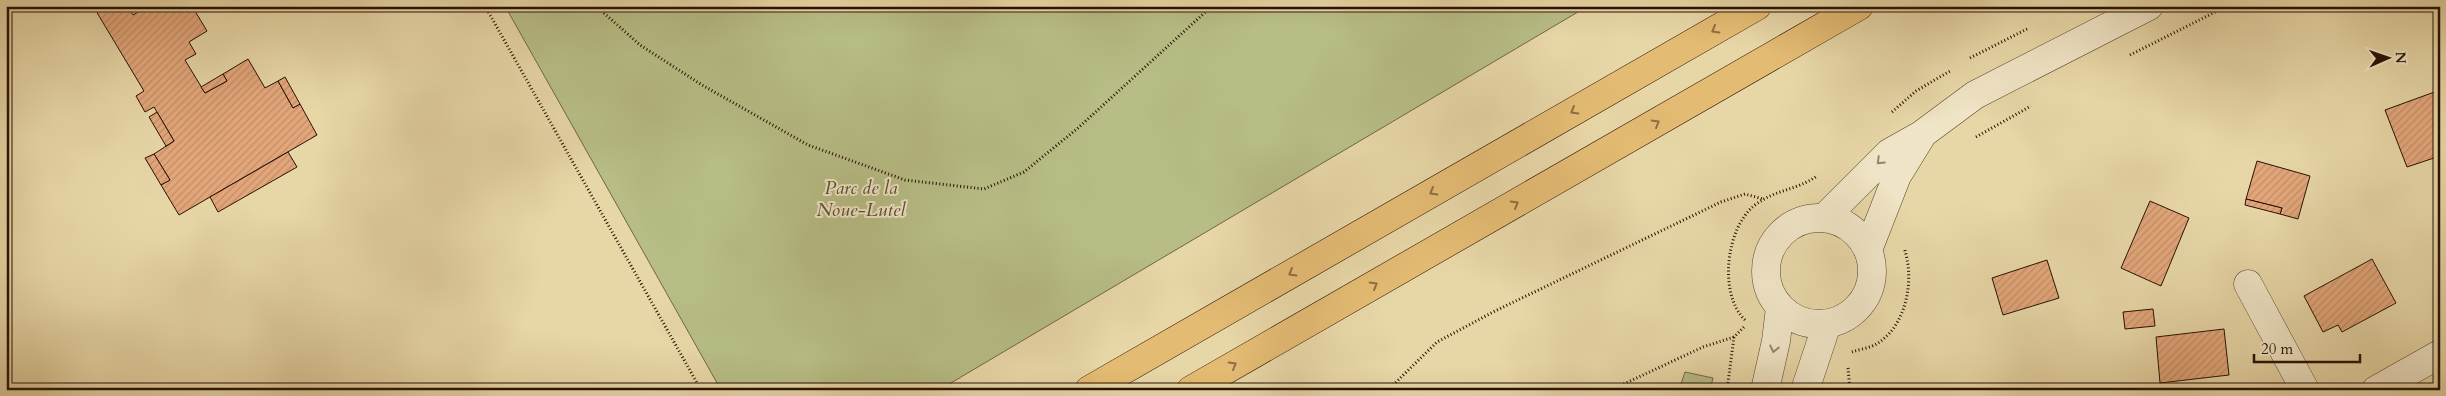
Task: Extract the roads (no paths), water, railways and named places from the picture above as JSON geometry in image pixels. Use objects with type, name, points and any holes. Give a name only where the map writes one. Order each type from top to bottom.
[{"type":"highway","points":[[1089,390],[1757,6]]},
{"type":"highway","points":[[1191,390],[1859,6]]},
{"type":"street","points":[[1824,218],[1889,153],[1921,135],[1975,95],[2149,6]]},
{"type":"street","points":[[1868,250],[1897,176],[1921,135]]},
{"type":"street","points":[[1824,218],[1838,221],[1850,228],[1868,250],[1872,274],[1866,297],[1856,310],[1843,319],[1827,324],[1810,324],[1794,318],[1780,308],[1770,292],[1766,274],[1768,256],[1776,240],[1789,227],[1806,219],[1824,218]]},
{"type":"street","points":[[2248,284],[2305,390]]},
{"type":"street","points":[[1765,390],[1776,341],[1780,308]]},
{"type":"street","points":[[1805,390],[1827,324]]},
{"type":"street","points":[[2376,390],[2440,354]]},
{"type":"park label","name":"Parc de la Noue-Lutel","points":[[861,198]]}]
